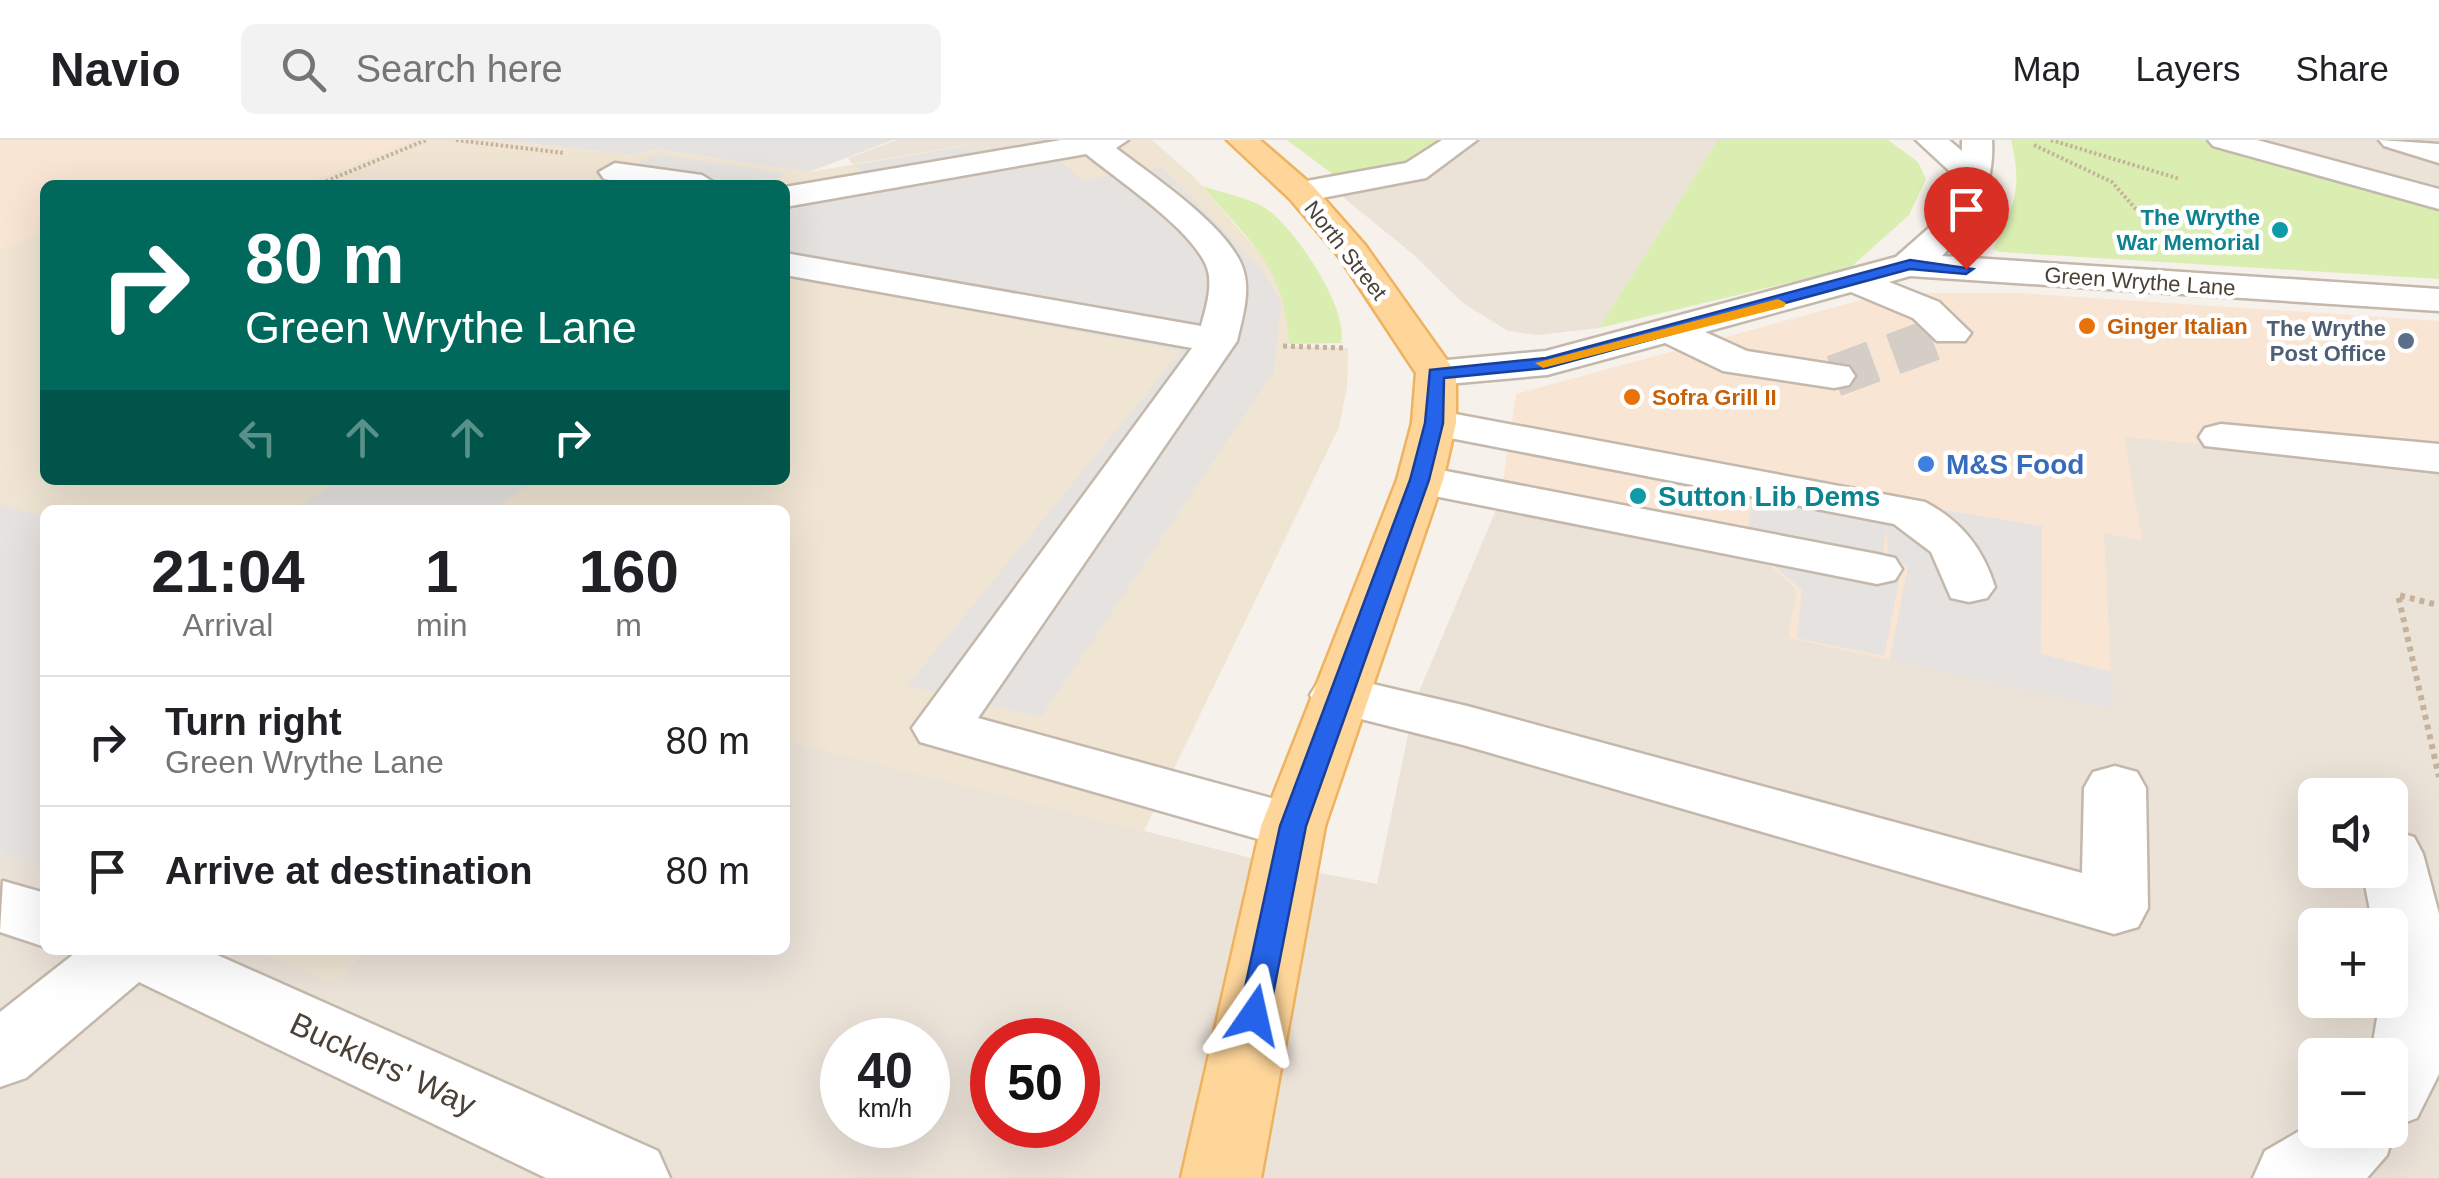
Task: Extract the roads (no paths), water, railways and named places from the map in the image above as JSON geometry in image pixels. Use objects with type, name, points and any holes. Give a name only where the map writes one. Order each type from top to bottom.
[{"type":"main road","name":"North Street","points":[[1242,140],[1300,192],[1353,252],[1426,378]]},
{"type":"main road","points":[[1221,1178],[1293,826],[1338,694],[1420,480],[1426,378]]},
{"type":"street","points":[[1300,192],[1416,171],[1462,140]]},
{"type":"street","points":[[1931,140],[1974,178]]},
{"type":"street","points":[[1910,265],[1936,245],[1960,210],[1974,178],[1978,140]]},
{"type":"street","points":[[2223,140],[2439,200]]},
{"type":"street","points":[[2394,140],[2439,154]]},
{"type":"street","points":[[790,196],[1103,142],[1225,266],[1226,295],[1217,341],[940,728],[1293,826]]},
{"type":"street","points":[[615,172],[669,180]]},
{"type":"street","points":[[790,265],[1217,341]]},
{"type":"street","name":"Green Wrythe Lane","points":[[1426,378],[1511,369],[1673,332],[1910,265],[2439,300]]},
{"type":"street","points":[[1858,282],[1926,310],[1951,333]]},
{"type":"street","points":[[1673,332],[1738,362],[1834,376]]},
{"type":"street","points":[[1426,378],[1908,512],[1936,527],[1962,556],[1969,587]]},
{"type":"street","points":[[2220,437],[2439,458]]},
{"type":"street","points":[[1420,480],[1878,569]]},
{"type":"street","points":[[1338,694],[1468,726],[2114,908],[2115,788]]},
{"type":"street","points":[[2399,888],[2408,927],[2419,1019],[2408,1063]]},
{"type":"street","points":[[0,1055],[123,955]]},
{"type":"street","name":"Bucklers' Way","points":[[148,955],[630,1178]]},
{"type":"street","points":[[2293,1178],[2342,1148]]},
{"type":"tunnel","points":[[1834,376],[1951,333]]},
{"type":"place","name":"The Wrythe War Memorial","points":[[2280,230]]},
{"type":"place","name":"Ginger Italian","points":[[2087,326]]},
{"type":"place","name":"The Wrythe Post Office","points":[[2406,341]]},
{"type":"place","name":"Sofra Grill II","points":[[1632,397]]},
{"type":"place","name":"M&S Food","points":[[1926,464]]},
{"type":"place","name":"Sutton Lib Dems","points":[[1638,496]]}]
